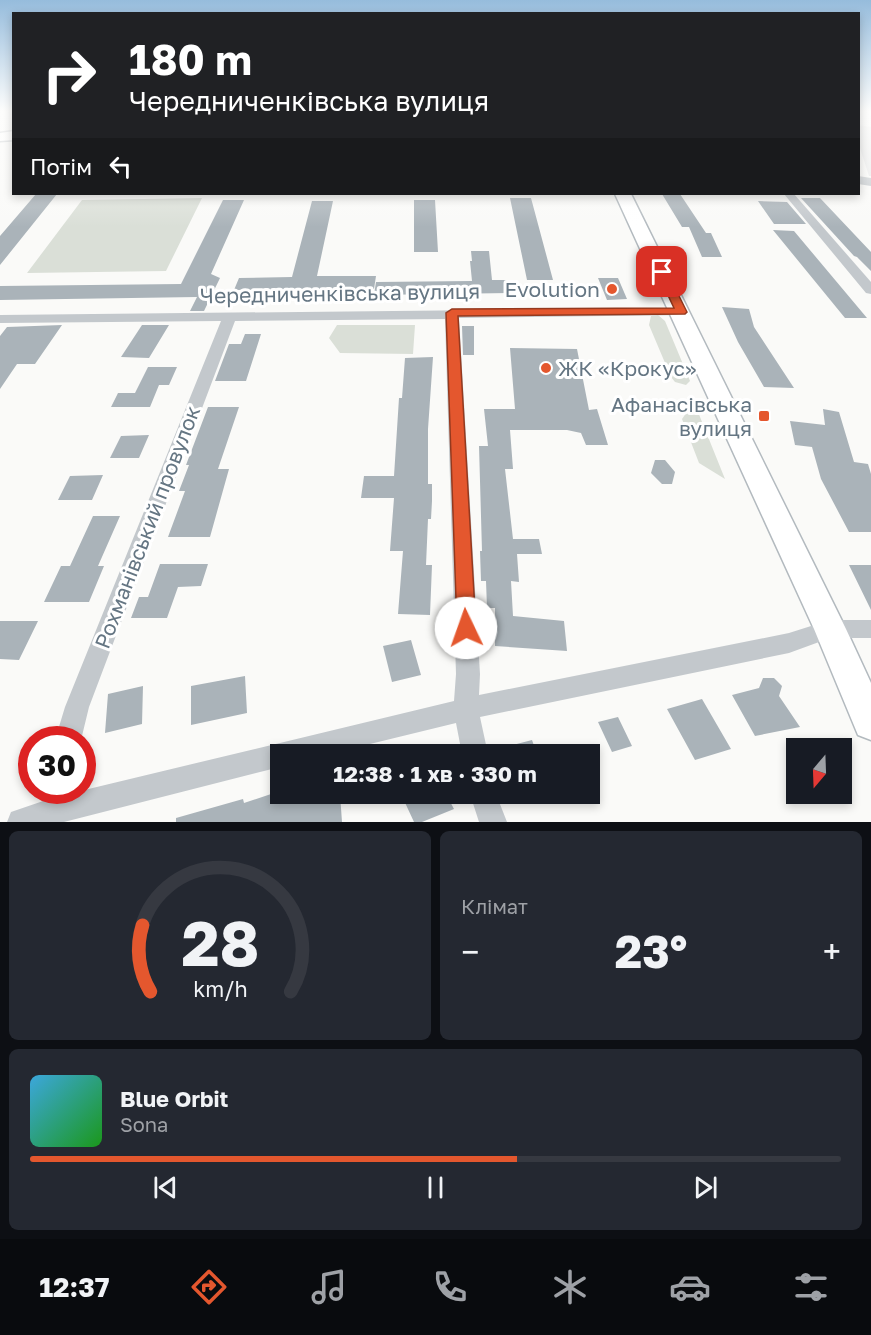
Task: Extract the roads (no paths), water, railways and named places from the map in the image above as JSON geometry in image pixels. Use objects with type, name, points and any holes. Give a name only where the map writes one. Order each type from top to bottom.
[{"type":"main road","points":[[623,195],[830,629],[871,723]]},
{"type":"street","points":[[790,195],[871,290]]},
{"type":"street","name":"Чередниченківська вулиця","points":[[0,319],[681,312]]},
{"type":"street","points":[[452,313],[468,674],[466,709],[473,744]]},
{"type":"street","name":"Рохманівський провулок","points":[[72,726],[77,707],[230,316]]},
{"type":"street","points":[[325,744],[466,709],[789,643],[830,629],[871,628]]},
{"type":"street","points":[[96,793],[270,757]]},
{"type":"street","points":[[21,822],[55,804]]},
{"type":"street","points":[[487,804],[493,822]]},
{"type":"place","name":"Evolution","points":[[612,289]]},
{"type":"place","name":"ЖК «Крокус»","points":[[546,368]]},
{"type":"place","name":"Афанасівська вулиця","points":[[764,416]]}]
